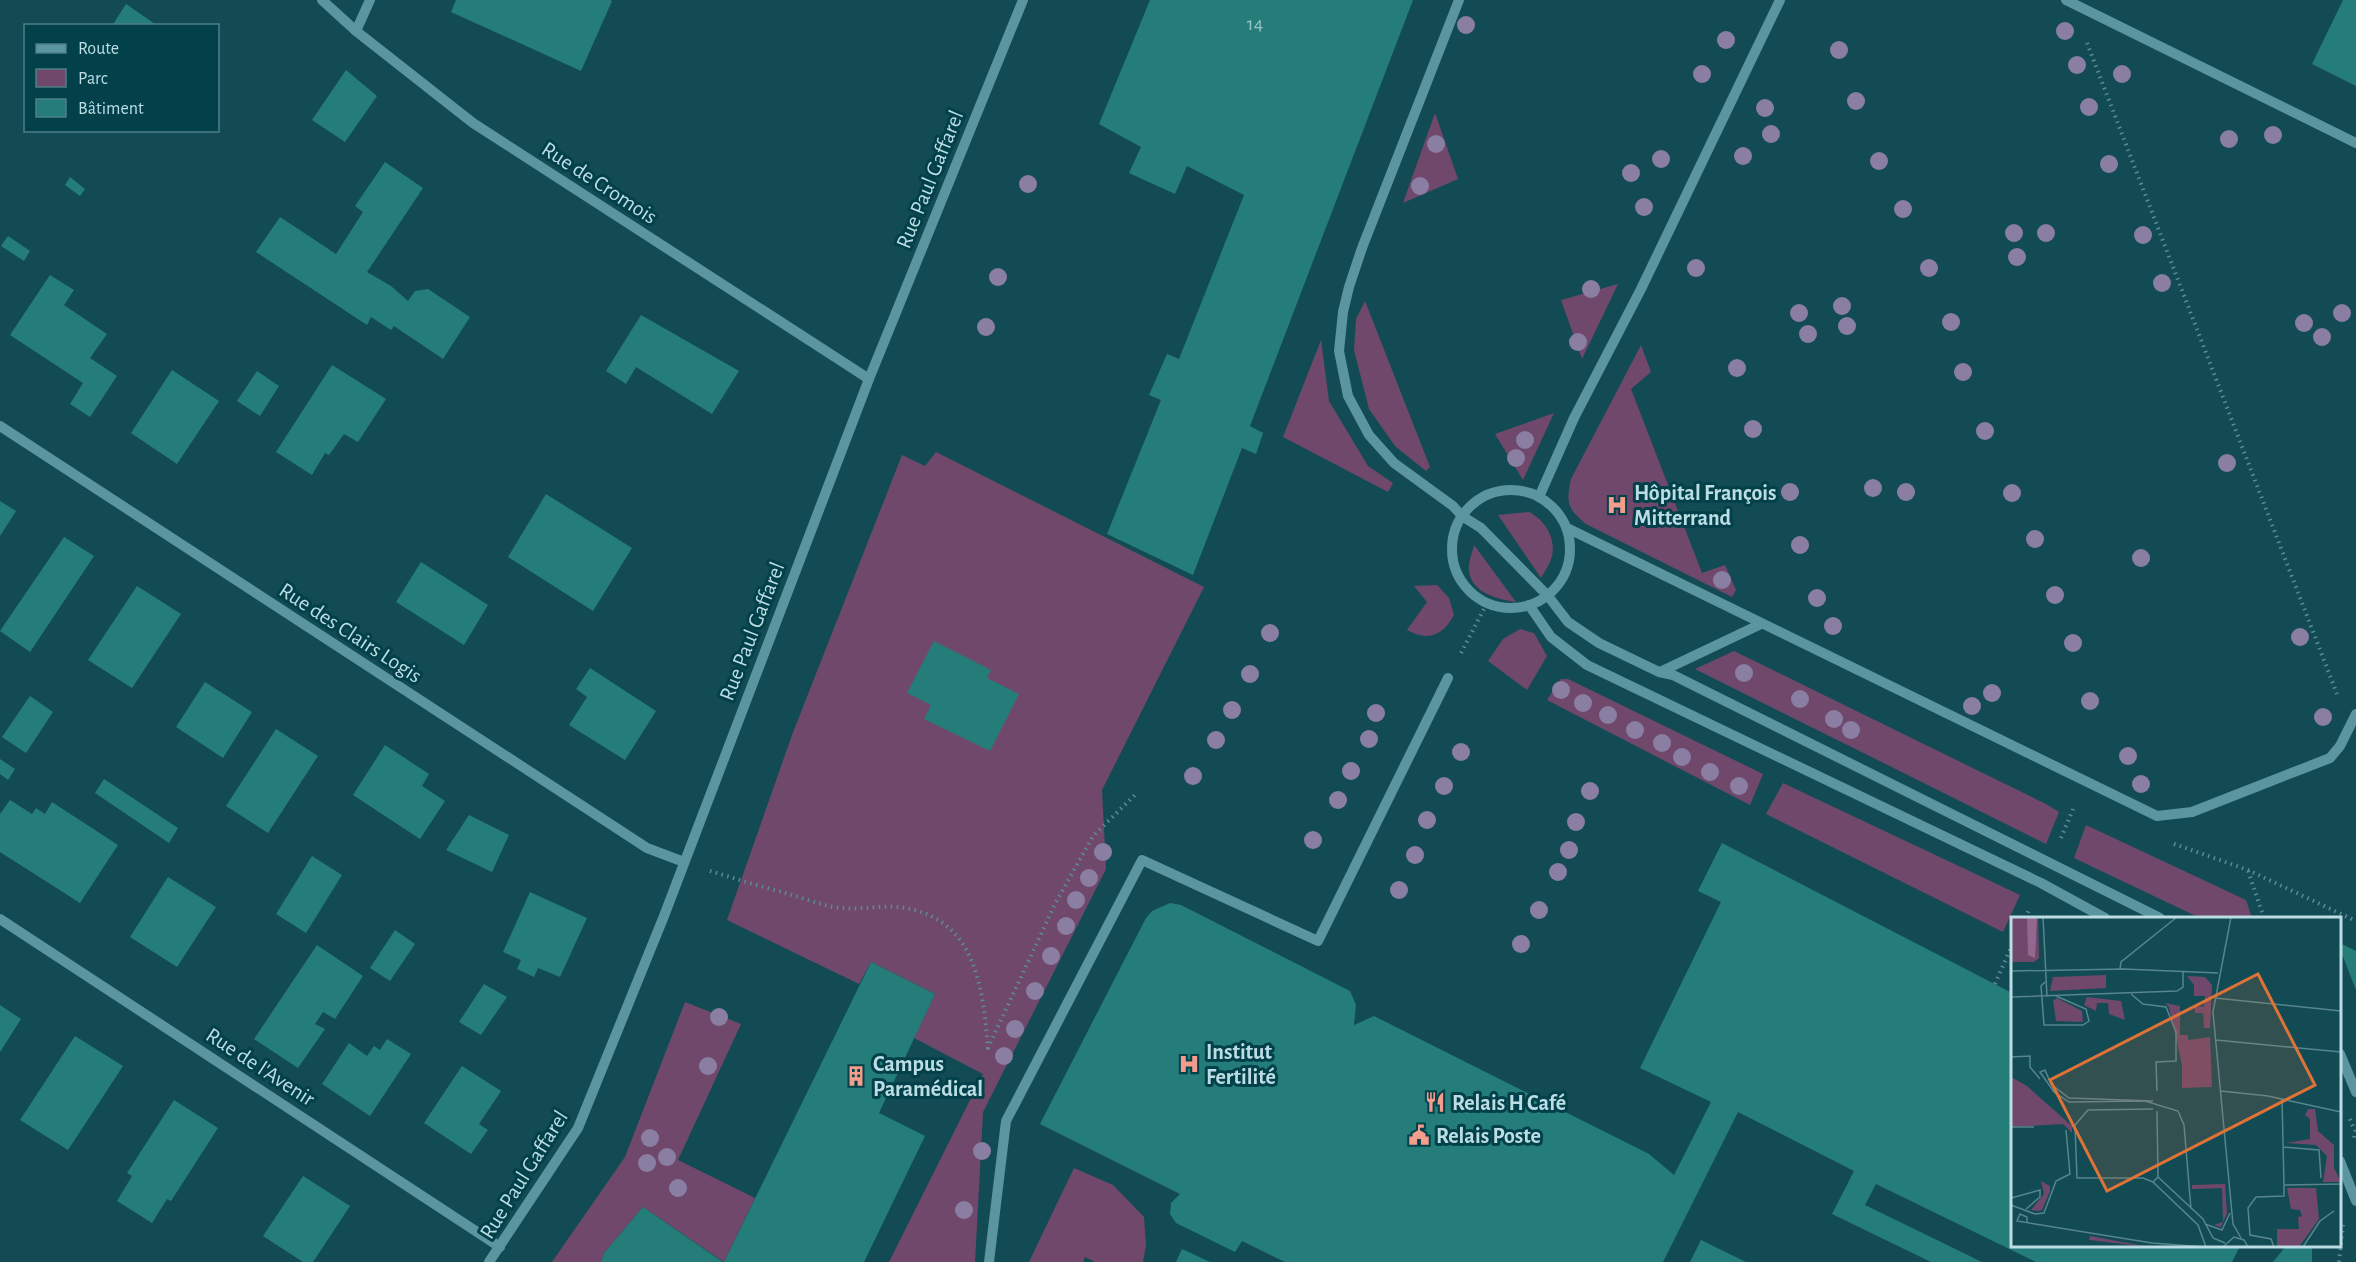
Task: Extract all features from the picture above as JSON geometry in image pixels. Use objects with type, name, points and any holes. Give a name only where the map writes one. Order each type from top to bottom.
[{"type":"street","name":"Rue de Cromois","points":[[322,0],[356,31],[473,123],[869,379]]},
{"type":"street","points":[[356,31],[370,0]]},
{"type":"street","name":"Rue Paul Gaffarel","points":[[489,1262],[578,1128],[684,862],[869,379],[1023,0]]},
{"type":"street","points":[[1459,0],[1362,248],[1343,312],[1339,351],[1348,396],[1368,435],[1394,463],[1481,528],[1548,596],[1568,622],[1599,643],[1659,672],[1672,675],[2158,917]]},
{"type":"street","points":[[1539,496],[1574,418],[1698,173],[1780,0]]},
{"type":"street","points":[[2069,1],[2356,143]]},
{"type":"street","name":"Rue des Clairs Logis","points":[[0,426],[646,848],[684,862]]},
{"type":"street","points":[[1506,490],[1523,491],[1539,496],[1551,504],[1567,528],[1571,547],[1569,566],[1561,582],[1548,596],[1529,605],[1515,608],[1486,603],[1471,592],[1459,578],[1453,560],[1452,541],[1456,526],[1475,501],[1490,494],[1506,490]]},
{"type":"street","points":[[1567,528],[2157,816],[2192,812],[2330,758],[2340,746],[2356,714]]},
{"type":"street","points":[[1529,605],[1551,637],[1587,665],[2041,884],[2103,917]]},
{"type":"street","points":[[1659,672],[1761,624]]},
{"type":"street","points":[[989,1262],[1006,1120],[1142,860],[1318,941],[1448,678]]},
{"type":"street","name":"Rue de l'Avenir","points":[[0,919],[500,1247]]},
{"type":"street","points":[[2341,1056],[2356,1092]]},
{"type":"street","points":[[2341,1164],[2356,1201]]},
{"type":"path","points":[[2069,1],[2341,703]]},
{"type":"path","points":[[1448,678],[1486,603]]},
{"type":"path","points":[[684,862],[832,907],[914,909],[936,919],[968,950],[984,1004],[987,1048],[1055,904],[1093,836],[1137,794]]},
{"type":"path","points":[[2164,839],[2248,870],[2356,921]]},
{"type":"path","points":[[2248,870],[2264,917]]},
{"type":"path","points":[[1995,984],[2011,949]]},
{"type":"green space","points":[[1435,113],[1458,179],[1403,203]]},
{"type":"green space","points":[[1618,284],[1582,359],[1561,300]]},
{"type":"green space","points":[[1365,301],[1430,467],[1426,471],[1395,446],[1369,409],[1354,350],[1356,319]]},
{"type":"green space","points":[[1321,340],[1329,401],[1368,466],[1393,483],[1388,492],[1283,437]]},
{"type":"green space","points":[[1641,345],[1651,372],[1631,389],[1702,573],[1725,565],[1736,590],[1732,597],[1586,524],[1575,514],[1570,504],[1571,479]]},
{"type":"green space","points":[[1554,413],[1523,480],[1495,434]]},
{"type":"green space","points":[[936,452],[1204,587],[1102,790],[1106,869],[983,1112],[975,1262],[889,1262],[983,1074],[914,1038],[935,994],[871,962],[859,984],[727,920],[792,735],[902,455],[925,466]]},
{"type":"green space","points":[[1529,512],[1540,520],[1551,536],[1553,549],[1551,559],[1541,578],[1498,515]]},
{"type":"green space","points":[[1474,545],[1516,602],[1491,596],[1483,592],[1472,581],[1469,564]]},
{"type":"green space","points":[[1437,585],[1449,598],[1454,615],[1450,622],[1440,632],[1429,636],[1422,636],[1407,630],[1427,602],[1414,586]]},
{"type":"green space","points":[[1520,629],[1534,633],[1547,656],[1527,690],[1488,661],[1503,639]]},
{"type":"green space","points":[[1734,651],[2059,812],[2046,844],[1695,669]]},
{"type":"green space","points":[[1561,679],[1568,679],[1763,774],[1750,805],[1547,700]]},
{"type":"green space","points":[[1783,783],[2020,895],[2003,932],[1766,814]]},
{"type":"green space","points":[[2086,825],[2246,900],[2252,917],[2198,917],[2074,858]]},
{"type":"green space","points":[[685,1002],[741,1024],[678,1160],[755,1198],[724,1262],[643,1207],[604,1253],[601,1262],[552,1262],[625,1157]]},
{"type":"green space","points":[[1074,1168],[1113,1185],[1144,1217],[1146,1245],[1143,1262],[1095,1262],[1085,1257],[1083,1262],[1029,1262]]},
{"type":"building","points":[[456,0],[612,1],[581,71],[451,12]]},
{"type":"building","points":[[1150,0],[1413,0],[1250,426],[1263,433],[1256,454],[1242,448],[1193,575],[1107,534],[1161,400],[1149,395],[1167,354],[1179,359],[1244,195],[1187,166],[1175,194],[1129,173],[1141,147],[1099,124]]},
{"type":"building","points":[[2343,0],[2356,0],[2356,86],[2312,64]]},
{"type":"building","points":[[126,4],[155,24],[113,24]]},
{"type":"building","points":[[346,70],[377,96],[345,142],[312,120]]},
{"type":"building","points":[[385,162],[423,188],[367,272],[391,286],[408,301],[415,291],[428,289],[470,317],[443,359],[394,326],[391,330],[371,317],[367,325],[256,252],[280,217],[336,254],[363,212],[355,206]]},
{"type":"building","points":[[70,177],[85,189],[80,196],[65,185]]},
{"type":"building","points":[[8,236],[30,251],[24,261],[1,246]]},
{"type":"building","points":[[50,275],[74,290],[64,305],[107,334],[90,358],[117,376],[90,417],[70,404],[83,383],[10,335]]},
{"type":"building","points":[[641,315],[739,371],[712,414],[636,367],[626,384],[606,371]]},
{"type":"building","points":[[332,365],[386,399],[358,442],[344,434],[329,455],[325,453],[312,475],[276,452]]},
{"type":"building","points":[[172,370],[219,401],[177,464],[131,433]]},
{"type":"building","points":[[257,371],[279,386],[260,416],[237,401]]},
{"type":"building","points":[[546,494],[632,548],[593,611],[508,557]]},
{"type":"building","points":[[0,501],[16,511],[0,536]]},
{"type":"building","points":[[64,537],[94,556],[30,652],[0,631]]},
{"type":"building","points":[[421,562],[488,605],[464,645],[396,602]]},
{"type":"building","points":[[137,586],[181,614],[132,688],[88,660]]},
{"type":"building","points":[[934,641],[991,670],[987,678],[1019,694],[990,751],[924,719],[931,705],[907,693]]},
{"type":"building","points":[[590,668],[656,711],[625,760],[569,725],[587,697],[576,689]]},
{"type":"building","points":[[205,682],[252,712],[223,758],[176,727]]},
{"type":"building","points":[[30,696],[53,712],[26,753],[2,737]]},
{"type":"building","points":[[276,729],[318,756],[268,833],[226,806]]},
{"type":"building","points":[[385,745],[429,774],[422,786],[445,801],[420,839],[353,795]]},
{"type":"building","points":[[0,759],[15,769],[8,780],[0,774]]},
{"type":"building","points":[[104,779],[178,828],[169,843],[95,793]]},
{"type":"building","points":[[10,800],[32,814],[36,808],[45,814],[52,802],[118,845],[80,903],[0,852],[0,814]]},
{"type":"building","points":[[469,815],[509,835],[492,872],[446,850]]},
{"type":"building","points":[[1722,843],[2011,992],[2011,1247],[2240,1247],[2232,1262],[2036,1262],[1876,1184],[1865,1205],[1982,1262],[1931,1262],[1832,1214],[1854,1171],[1738,1112],[1663,1262],[1285,1262],[1242,1241],[1235,1252],[1176,1223],[1170,1214],[1171,1203],[1180,1194],[1040,1124],[1146,918],[1152,911],[1170,903],[1181,905],[1350,991],[1356,1005],[1354,1025],[1374,1016],[1649,1154],[1674,1175],[1711,1102],[1640,1068],[1721,902],[1698,891]]},
{"type":"building","points":[[312,856],[342,875],[306,933],[276,914]]},
{"type":"building","points":[[168,877],[216,907],[177,967],[130,937]]},
{"type":"building","points":[[530,892],[587,918],[560,977],[538,968],[534,977],[517,969],[521,960],[503,952]]},
{"type":"building","points":[[395,930],[415,944],[390,981],[370,968]]},
{"type":"building","points":[[2341,944],[2356,951],[2356,990],[2341,952]]},
{"type":"building","points":[[317,945],[363,976],[335,1019],[323,1012],[315,1024],[325,1029],[298,1068],[254,1039]]},
{"type":"building","name":"Campus Paramédical","points":[[871,962],[935,994],[879,1113],[925,1136],[864,1262],[724,1262]]},
{"type":"building","points":[[484,984],[507,997],[481,1035],[459,1022]]},
{"type":"building","points":[[0,1005],[21,1019],[0,1052]]},
{"type":"building","points":[[75,1036],[123,1066],[68,1150],[20,1120]]},
{"type":"building","points":[[387,1039],[411,1054],[370,1116],[322,1084],[349,1043],[367,1056],[374,1046],[380,1050]]},
{"type":"building","points":[[462,1066],[501,1091],[479,1124],[488,1130],[471,1154],[424,1123]]},
{"type":"building","points":[[174,1100],[218,1128],[171,1201],[167,1199],[152,1223],[117,1201],[132,1176],[127,1173]]},
{"type":"building","points":[[303,1176],[350,1206],[313,1262],[303,1262],[263,1236]]},
{"type":"building","points":[[643,1207],[723,1262],[601,1262],[604,1253]]},
{"type":"building","points":[[1701,1240],[1746,1262],[1690,1262]]},
{"type":"building","points":[[2285,1247],[2312,1247],[2312,1262],[2273,1262]]},
{"type":"building","points":[[1182,1249],[1210,1262],[1176,1262]]},
{"type":"place","name":"Hôpital François Mitterrand","points":[[1617,505]]},
{"type":"place","name":"Institut Fertilité","points":[[1189,1064]]},
{"type":"place","name":"Campus Paramédical","points":[[856,1076]]},
{"type":"place","name":"Relais H Café","points":[[1435,1102]]},
{"type":"place","name":"Relais Poste","points":[[1419,1135]]}]
